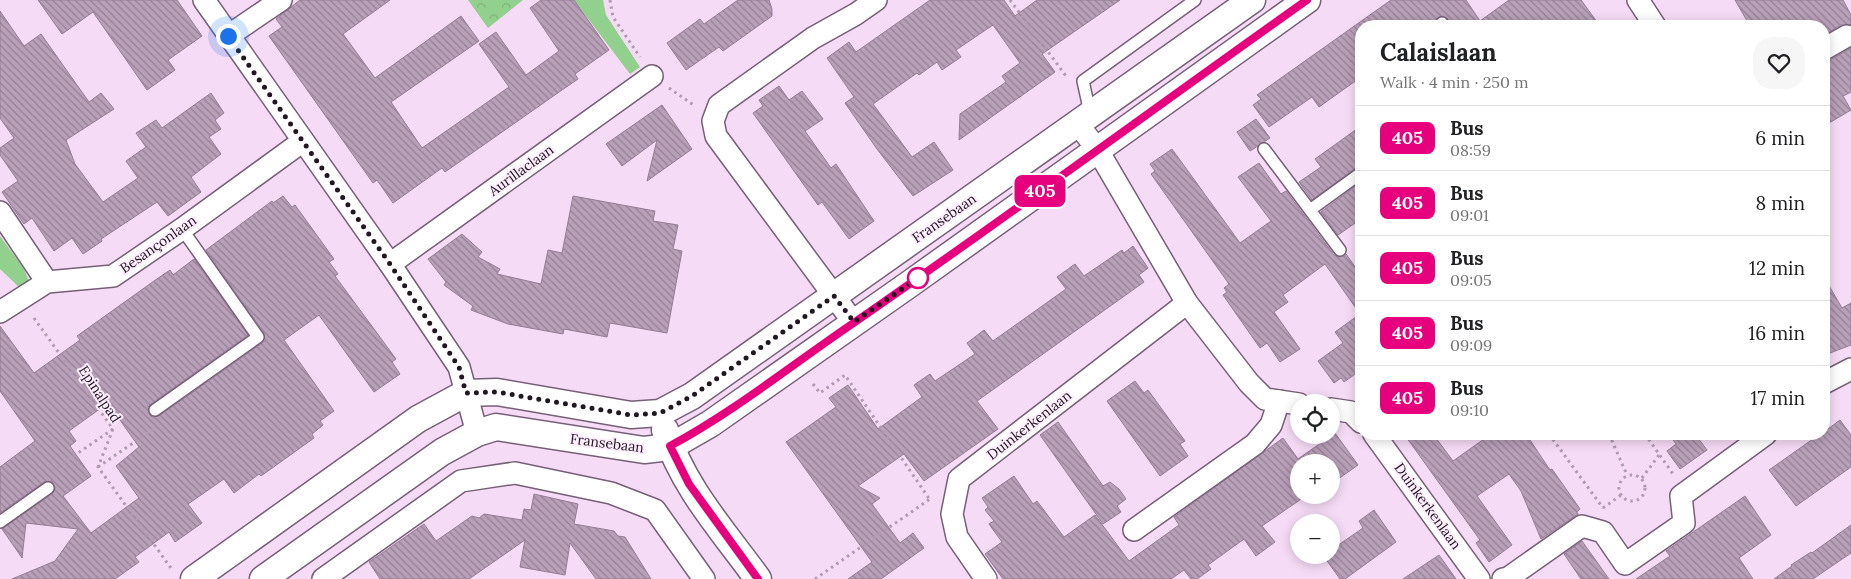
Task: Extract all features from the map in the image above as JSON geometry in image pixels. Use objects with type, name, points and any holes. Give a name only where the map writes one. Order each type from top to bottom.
[{"type":"street","points":[[204,0],[390,264],[459,367],[477,434]]},
{"type":"street","points":[[228,36],[281,0]]},
{"type":"street","points":[[854,322],[716,136],[713,121],[719,105],[813,38],[856,14],[876,0]]},
{"type":"street","name":"Fransebaan","points":[[184,575],[418,419],[466,393],[497,392],[631,415],[660,413],[692,396],[1252,0]]},
{"type":"street","name":"Fransebaan","points":[[262,579],[442,452],[477,434],[496,427],[644,450],[670,446],[710,424],[911,284],[1307,0]]},
{"type":"street","points":[[1638,0],[1651,20]]},
{"type":"street","points":[[1830,46],[1847,36]]},
{"type":"street","name":"Aurillaclaan","points":[[390,264],[652,76]]},
{"type":"street","points":[[1084,118],[1097,149],[1187,303],[1249,383],[1265,399],[1289,403],[1255,444],[1134,530]]},
{"type":"street","name":"Besançonlaan","points":[[0,312],[47,282],[112,276],[182,229],[303,141]]},
{"type":"street","points":[[0,212],[47,282]]},
{"type":"street","name":"Duinkerkenlaan","points":[[986,579],[956,537],[952,514],[959,478],[1187,303]]},
{"type":"street","points":[[1830,380],[1851,369]]},
{"type":"street","points":[[660,413],[670,446],[689,484],[758,579]]},
{"type":"street","name":"Duinkerkenlaan","points":[[1378,440],[1480,579]]},
{"type":"street","points":[[1502,579],[1508,578],[1582,526],[1602,532],[1625,564],[1684,523],[1681,496],[1758,440]]},
{"type":"street","points":[[323,579],[461,481],[515,473],[611,493],[655,510],[704,579]]},
{"type":"lane","points":[[1084,118],[1083,81],[1195,0]]},
{"type":"lane","points":[[1264,149],[1340,250]]},
{"type":"lane","points":[[1310,210],[1355,177]]},
{"type":"lane","points":[[155,410],[258,337],[182,229]]},
{"type":"lane","points":[[0,522],[48,488]]},
{"type":"path","points":[[610,0],[614,17],[652,76]]},
{"type":"path","points":[[1010,0],[1066,77],[1083,81]]},
{"type":"path","name":"Epinalpad","points":[[20,298],[112,429],[98,467]]},
{"type":"path","points":[[798,361],[820,393],[845,375],[956,537]]},
{"type":"path","points":[[155,410],[156,428],[98,467],[184,575]]},
{"type":"path","points":[[48,488],[50,472],[112,429]]},
{"type":"path","points":[[1553,440],[1603,508],[1602,532]]},
{"type":"path","points":[[1612,440],[1627,475]]},
{"type":"path","points":[[1649,440],[1686,493]]},
{"type":"path","points":[[1642,478],[1660,455]]},
{"type":"path","points":[[1634,474],[1642,478],[1646,487],[1643,496],[1634,501],[1624,498],[1619,486],[1623,478],[1634,474]]},
{"type":"path","points":[[1603,508],[1621,494]]},
{"type":"path","points":[[815,579],[930,499]]},
{"type":"green space","points":[[468,0],[523,0],[488,28]]},
{"type":"green space","points":[[574,0],[603,0],[606,15],[640,67],[630,74]]},
{"type":"green space","points":[[0,236],[24,269],[29,281],[20,288],[0,269]]},
{"type":"building","points":[[38,0],[177,0],[202,36],[168,60],[175,70],[147,90],[93,12],[62,34]]},
{"type":"building","points":[[300,0],[390,0],[343,34],[375,78],[461,16],[479,41],[391,102],[422,148],[509,87],[479,44],[496,32],[526,75],[559,51],[530,8],[541,0],[574,0],[609,50],[575,74],[578,79],[445,172],[442,168],[393,203],[377,180],[373,183],[269,36],[282,27],[276,19]]},
{"type":"building","points":[[738,0],[769,0],[772,16],[723,51],[719,47],[686,70],[667,43],[700,19],[704,24]]},
{"type":"building","points":[[930,0],[1004,0],[1015,16],[1037,0],[1120,0],[1042,54],[1055,72],[959,140],[960,114],[1006,82],[1002,76],[1020,63],[993,25],[956,50],[961,57],[942,70],[937,62],[919,75],[917,73],[873,104],[912,157],[934,142],[953,170],[913,196],[845,103],[854,97],[827,58],[849,42],[856,52]]},
{"type":"building","points":[[1391,0],[1466,0],[1479,20],[1448,20],[1442,16],[1436,20],[1363,20]]},
{"type":"building","points":[[1509,0],[1581,0],[1596,20],[1481,20]]},
{"type":"building","points":[[1735,0],[1843,0],[1851,15],[1851,25],[1841,25],[1830,31],[1830,20],[1747,20]]},
{"type":"building","points":[[0,11],[24,46],[41,34],[89,102],[101,93],[114,109],[66,140],[75,164],[103,202],[138,178],[126,161],[146,147],[136,133],[156,120],[162,128],[211,93],[224,113],[215,120],[221,129],[209,137],[221,154],[191,177],[201,192],[168,216],[157,202],[101,239],[102,241],[83,254],[72,238],[54,251],[32,218],[24,224],[2,192],[18,181],[0,155],[0,148],[14,138],[0,118]]},
{"type":"building","points":[[1355,26],[1355,81],[1319,107],[1312,97],[1269,127],[1253,105],[1261,99],[1257,95]]},
{"type":"building","points":[[1851,48],[1851,92],[1843,96],[1851,110],[1830,122],[1830,60]]},
{"type":"building","points":[[779,86],[789,100],[802,91],[823,119],[805,131],[831,168],[836,164],[874,221],[849,239],[822,202],[818,205],[753,113],[763,106],[759,100]]},
{"type":"building","points":[[662,105],[692,149],[647,181],[657,140],[622,166],[606,144]]},
{"type":"building","points":[[1256,119],[1270,138],[1250,151],[1237,132]]},
{"type":"building","points":[[1355,130],[1355,168],[1312,200],[1299,182],[1321,167],[1315,159]]},
{"type":"building","points":[[1172,149],[1240,243],[1271,221],[1238,177],[1259,163],[1281,194],[1286,191],[1334,255],[1340,257],[1346,254],[1355,267],[1355,307],[1325,264],[1283,295],[1288,302],[1274,312],[1300,349],[1280,362],[1267,343],[1260,348],[1223,295],[1227,292],[1224,288],[1229,284],[1151,174],[1155,171],[1150,164]]},
{"type":"building","points":[[1355,186],[1355,223],[1338,235],[1321,212]]},
{"type":"building","points":[[283,196],[292,207],[295,205],[334,259],[329,262],[338,274],[335,276],[396,359],[392,362],[400,374],[374,392],[319,315],[284,340],[334,411],[320,421],[323,425],[312,434],[314,438],[234,493],[224,479],[188,504],[202,523],[175,542],[169,532],[135,557],[139,562],[115,579],[12,579],[55,561],[78,529],[26,523],[22,558],[2,529],[52,494],[55,488],[52,481],[44,482],[0,513],[0,467],[35,441],[0,391],[0,326],[34,373],[80,340],[77,336],[154,281],[170,270],[173,275],[194,259],[248,335],[151,404],[148,407],[149,414],[152,417],[159,416],[265,341],[264,333],[206,250],[272,201],[273,203]],"holes":[[[108,403],[139,447],[116,466],[139,498],[91,533],[63,496],[91,476],[70,446],[76,441],[69,431]]]},
{"type":"building","points":[[573,196],[655,211],[653,221],[678,225],[673,249],[682,251],[667,333],[610,323],[607,337],[564,329],[563,334],[508,324],[471,310],[473,306],[444,285],[446,282],[428,259],[462,234],[482,252],[478,257],[500,269],[497,274],[541,284],[548,250],[562,253]]},
{"type":"building","points":[[1133,246],[1148,268],[1139,275],[1144,282],[977,401],[998,429],[924,481],[904,454],[858,486],[880,498],[872,504],[900,543],[913,533],[924,548],[881,579],[848,579],[872,562],[786,442],[836,407],[829,398],[848,385],[878,429],[922,397],[914,385],[930,374],[935,381],[975,354],[967,343],[984,330],[993,341],[1066,289],[1057,277],[1075,264],[1084,276],[1122,250],[1124,253]]},
{"type":"building","points":[[1830,287],[1842,308],[1851,303],[1851,345],[1830,353]]},
{"type":"building","points":[[1355,318],[1355,374],[1344,382],[1341,378],[1334,383],[1318,361],[1343,343],[1335,332]]},
{"type":"building","points":[[1135,381],[1144,393],[1148,390],[1185,441],[1180,444],[1188,456],[1160,476],[1107,401]]},
{"type":"building","points":[[1840,420],[1851,435],[1851,467],[1796,506],[1769,470],[1812,440],[1830,440],[1830,428]]},
{"type":"building","points":[[1058,422],[1103,486],[1110,482],[1119,489],[1126,499],[1117,506],[1121,512],[1103,524],[1040,435]]},
{"type":"building","points":[[1283,438],[1294,454],[1290,454],[1290,504],[1294,504],[1262,526],[1275,542],[1256,556],[1244,539],[1208,565],[1211,569],[1197,579],[1191,579],[1184,570],[1171,579],[1003,579],[985,554],[1002,542],[989,524],[994,521],[985,510],[988,507],[982,498],[1014,476],[1033,504],[1037,501],[1064,537],[1095,515],[1129,561],[1179,525],[1174,517]]},
{"type":"building","points":[[1340,440],[1358,465],[1340,478],[1340,454],[1305,454],[1319,444],[1340,444]]},
{"type":"building","points":[[1408,440],[1437,440],[1453,461],[1483,440],[1530,440],[1580,509],[1577,512],[1578,514],[1541,539],[1521,491],[1509,474],[1477,496],[1512,545],[1489,562],[1476,543],[1480,540]]},
{"type":"building","points":[[1673,440],[1700,440],[1707,450],[1680,469],[1667,451],[1676,444]]},
{"type":"building","points":[[534,494],[578,504],[574,524],[614,531],[618,536],[625,537],[651,579],[596,579],[570,543],[565,575],[520,567],[525,540],[469,579],[380,579],[369,562],[424,524],[436,541],[472,516],[479,518],[484,514],[522,520],[524,509],[531,510]]},
{"type":"building","points":[[1745,496],[1771,535],[1739,558],[1753,579],[1636,579],[1670,556],[1666,551]]},
{"type":"building","points":[[1374,510],[1396,542],[1345,579],[1340,579],[1329,564],[1340,564],[1340,544],[1363,528],[1359,521]]},
{"type":"building","points":[[1851,525],[1851,553],[1813,579],[1774,579],[1791,565],[1812,553]]},
{"type":"building","points":[[1582,541],[1609,579],[1581,579],[1564,554]]},
{"type":"building","points":[[1439,555],[1456,579],[1403,579]]},
{"type":"bus line","name":"405","points":[[758,579],[689,484],[670,446],[710,424],[911,284],[1112,138],[1307,0]]},
{"type":"route","points":[[228,36],[390,264],[459,367],[466,393],[497,392],[631,415],[660,413],[692,396],[834,296],[854,322],[918,278]]}]
